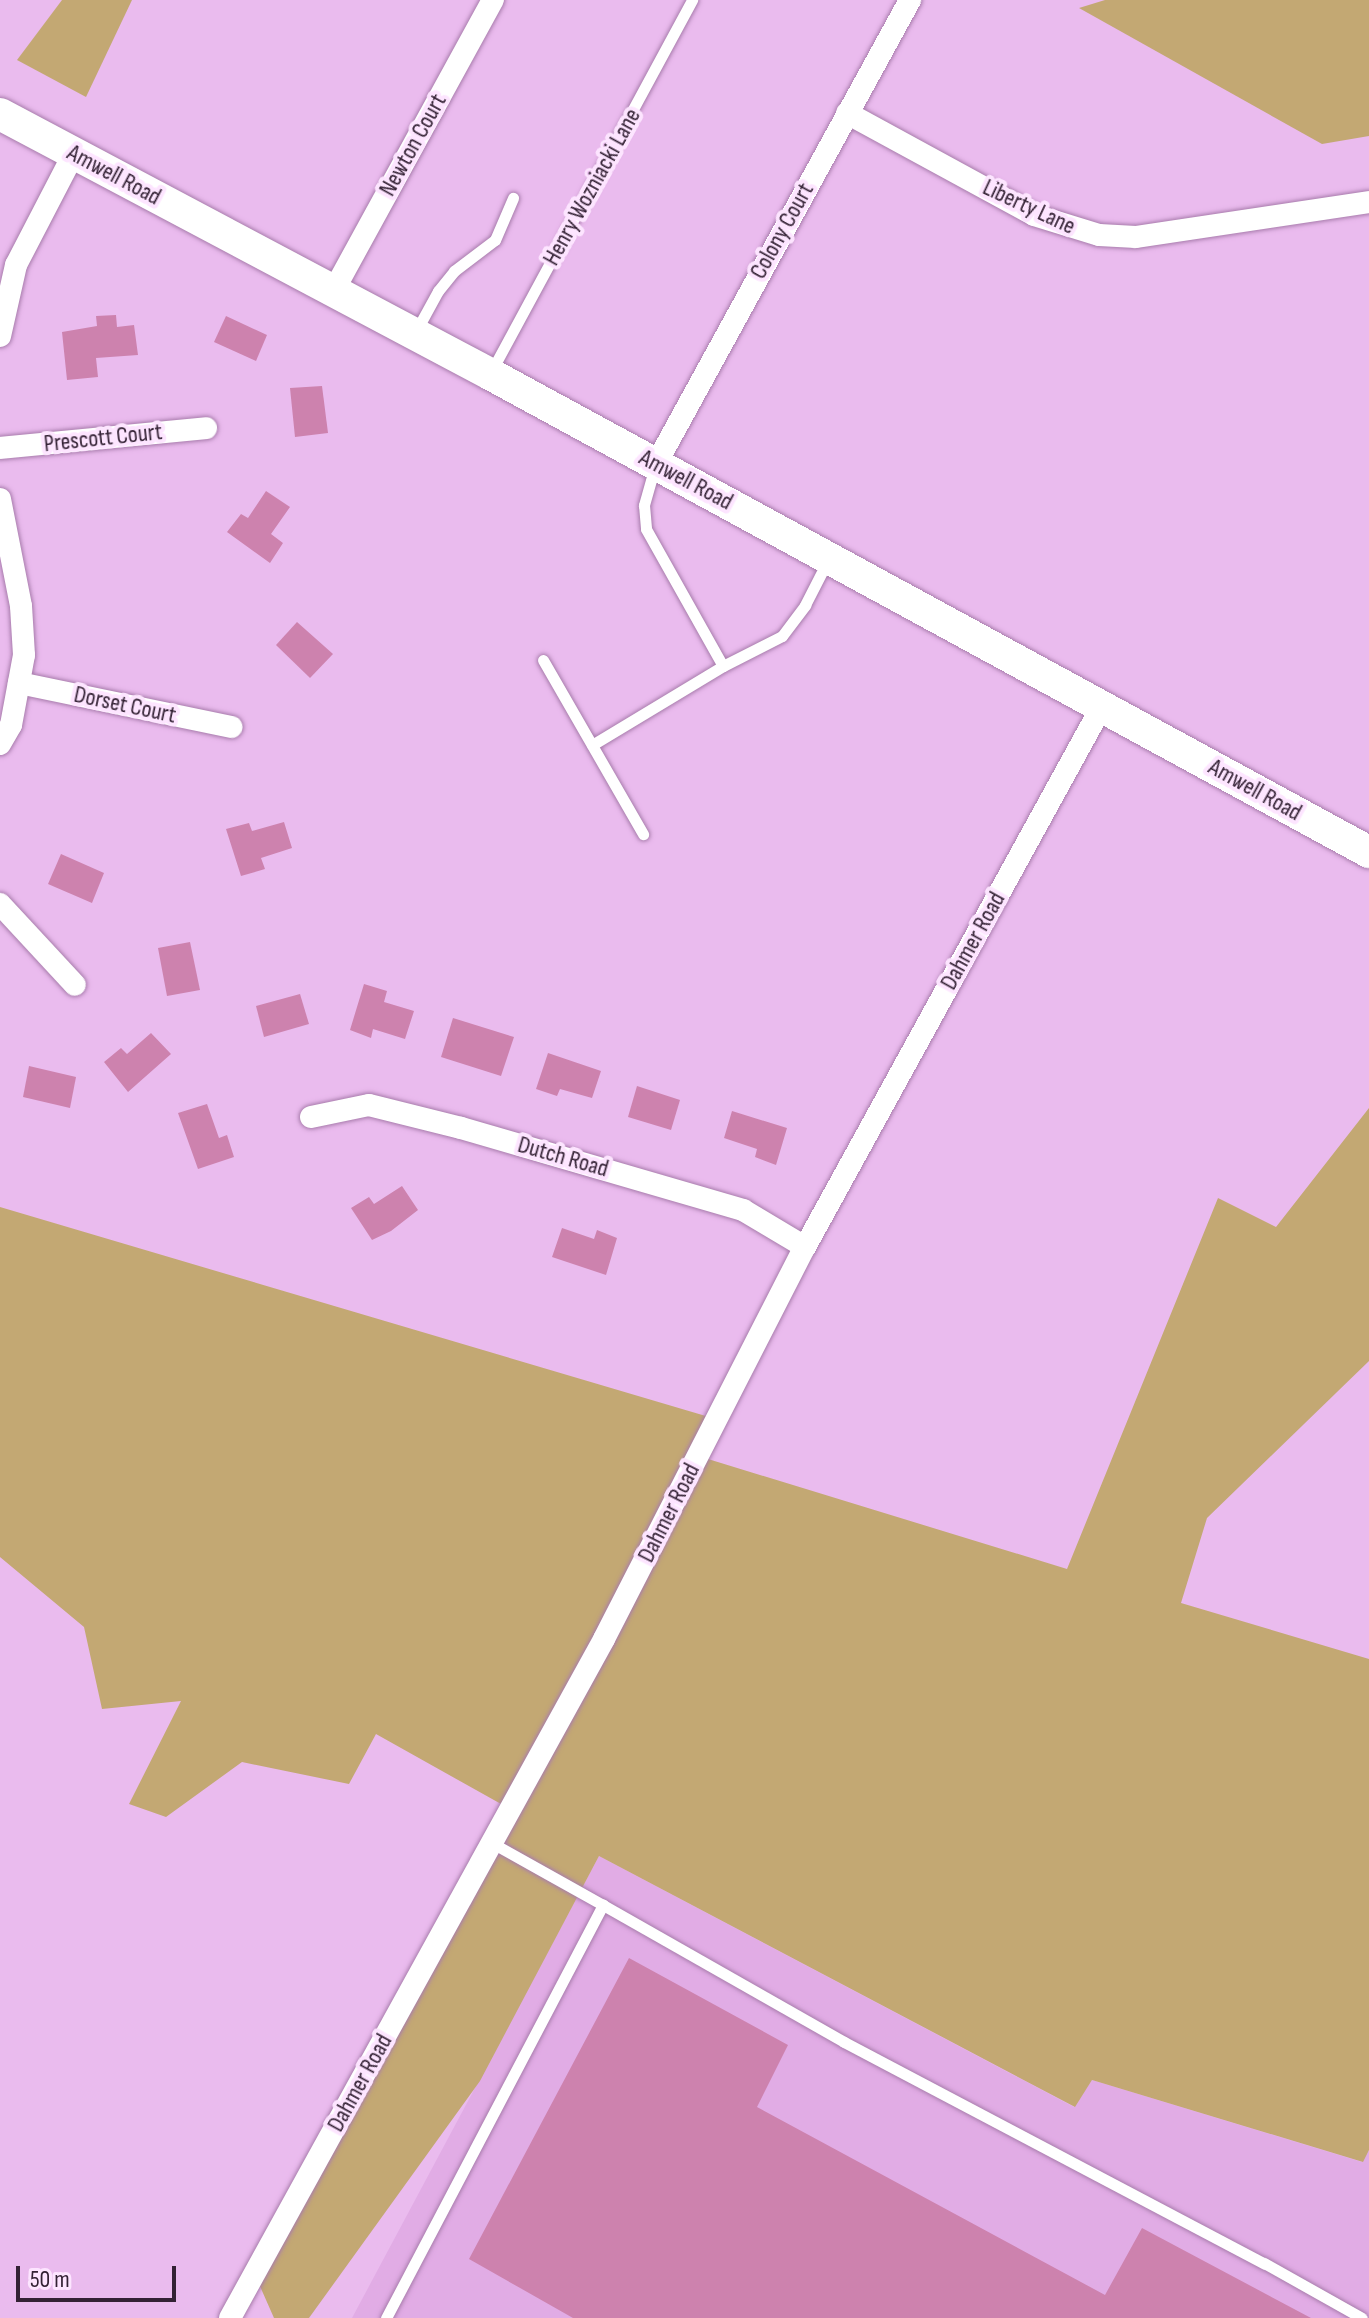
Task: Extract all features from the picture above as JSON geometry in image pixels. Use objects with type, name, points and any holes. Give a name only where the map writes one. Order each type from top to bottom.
[{"type":"main road","name":"Amwell Road","points":[[0,114],[490,374],[1369,852]]},
{"type":"street","name":"Newton Court","points":[[334,290],[493,0]]},
{"type":"street","name":"Colony Court","points":[[656,464],[910,0]]},
{"type":"street","name":"Liberty Lane","points":[[847,113],[1034,215],[1099,235],[1136,237],[1369,202]]},
{"type":"street","points":[[0,336],[16,265],[74,153]]},
{"type":"street","name":"Prescott Court","points":[[0,448],[206,428]]},
{"type":"street","points":[[0,499],[4,543],[21,606],[24,655],[11,725],[0,744]]},
{"type":"street","name":"Dorset Court","points":[[19,683],[231,727]]},
{"type":"street","name":"Dahmer Road","points":[[230,2318],[604,1639],[805,1247],[1102,706]]},
{"type":"street","points":[[0,904],[75,985]]},
{"type":"street","name":"Dutch Road","points":[[311,1117],[369,1105],[461,1128],[743,1210],[805,1247]]},
{"type":"lane","name":"Henry Wozniacki Lane","points":[[490,374],[692,0]]},
{"type":"lane","points":[[414,334],[438,291],[454,271],[495,240],[513,198]]},
{"type":"lane","points":[[656,464],[644,505],[646,529],[723,666]]},
{"type":"lane","points":[[592,745],[723,666],[782,636],[805,605],[829,558]]},
{"type":"lane","points":[[543,660],[643,834]]},
{"type":"lane","points":[[492,1843],[844,2042],[1264,2263],[1362,2318]]},
{"type":"lane","points":[[386,2318],[603,1905]]},
{"type":"shaded area","points":[[62,0],[132,0],[86,97],[17,60]]},
{"type":"shaded area","points":[[1105,0],[1369,0],[1369,136],[1322,144],[1079,8]]},
{"type":"shaded area","points":[[1369,1108],[1369,1361],[1207,1518],[1181,1603],[1369,1659],[1369,2150],[1363,2162],[1092,2080],[1075,2107],[599,1856],[480,2081],[309,2318],[274,2318],[259,2284],[517,1813],[376,1734],[349,1784],[242,1762],[166,1817],[129,1804],[181,1701],[102,1709],[84,1627],[0,1557],[0,1207],[726,1422],[708,1459],[1067,1569],[1218,1198],[1276,1227]]},
{"type":"shaded area","points":[[599,1856],[1074,2107],[1092,2080],[1362,2162],[1369,2150],[1369,2318],[352,2318]]},
{"type":"building","points":[[116,315],[117,327],[134,325],[138,355],[96,358],[98,377],[67,380],[62,332],[97,326],[96,316]]},
{"type":"building","points":[[226,316],[267,335],[256,361],[214,342]]},
{"type":"building","points":[[322,386],[328,433],[295,437],[290,388]]},
{"type":"building","points":[[266,491],[290,507],[271,534],[283,543],[270,563],[227,532],[241,514],[248,518]]},
{"type":"building","points":[[297,622],[333,654],[310,678],[276,645]]},
{"type":"building","points":[[284,822],[292,848],[261,858],[265,869],[241,876],[226,829],[249,823],[252,831]]},
{"type":"building","points":[[61,854],[104,873],[92,903],[48,884]]},
{"type":"building","points":[[190,942],[200,990],[167,996],[158,948]]},
{"type":"building","points":[[364,984],[387,991],[384,1002],[414,1011],[405,1039],[373,1029],[371,1038],[350,1030]]},
{"type":"building","points":[[300,994],[309,1024],[264,1037],[256,1006]]},
{"type":"building","points":[[453,1018],[514,1037],[501,1076],[441,1057]]},
{"type":"building","points":[[151,1033],[171,1054],[128,1092],[104,1062],[121,1048],[127,1054]]},
{"type":"building","points":[[548,1053],[601,1071],[592,1098],[560,1089],[557,1096],[536,1089]]},
{"type":"building","points":[[29,1066],[76,1077],[70,1108],[23,1097]]},
{"type":"building","points":[[637,1086],[680,1100],[671,1130],[628,1117]]},
{"type":"building","points":[[207,1104],[219,1138],[227,1135],[234,1157],[198,1169],[178,1113]]},
{"type":"building","points":[[732,1111],[787,1128],[776,1165],[755,1157],[757,1149],[724,1138]]},
{"type":"building","points":[[402,1186],[418,1210],[391,1231],[372,1240],[351,1208],[369,1197],[374,1204]]},
{"type":"building","points":[[562,1228],[594,1239],[597,1230],[617,1238],[606,1275],[552,1257]]},
{"type":"building","points":[[629,1958],[788,2045],[757,2107],[1105,2295],[1142,2228],[1311,2318],[573,2318],[469,2259]]}]
